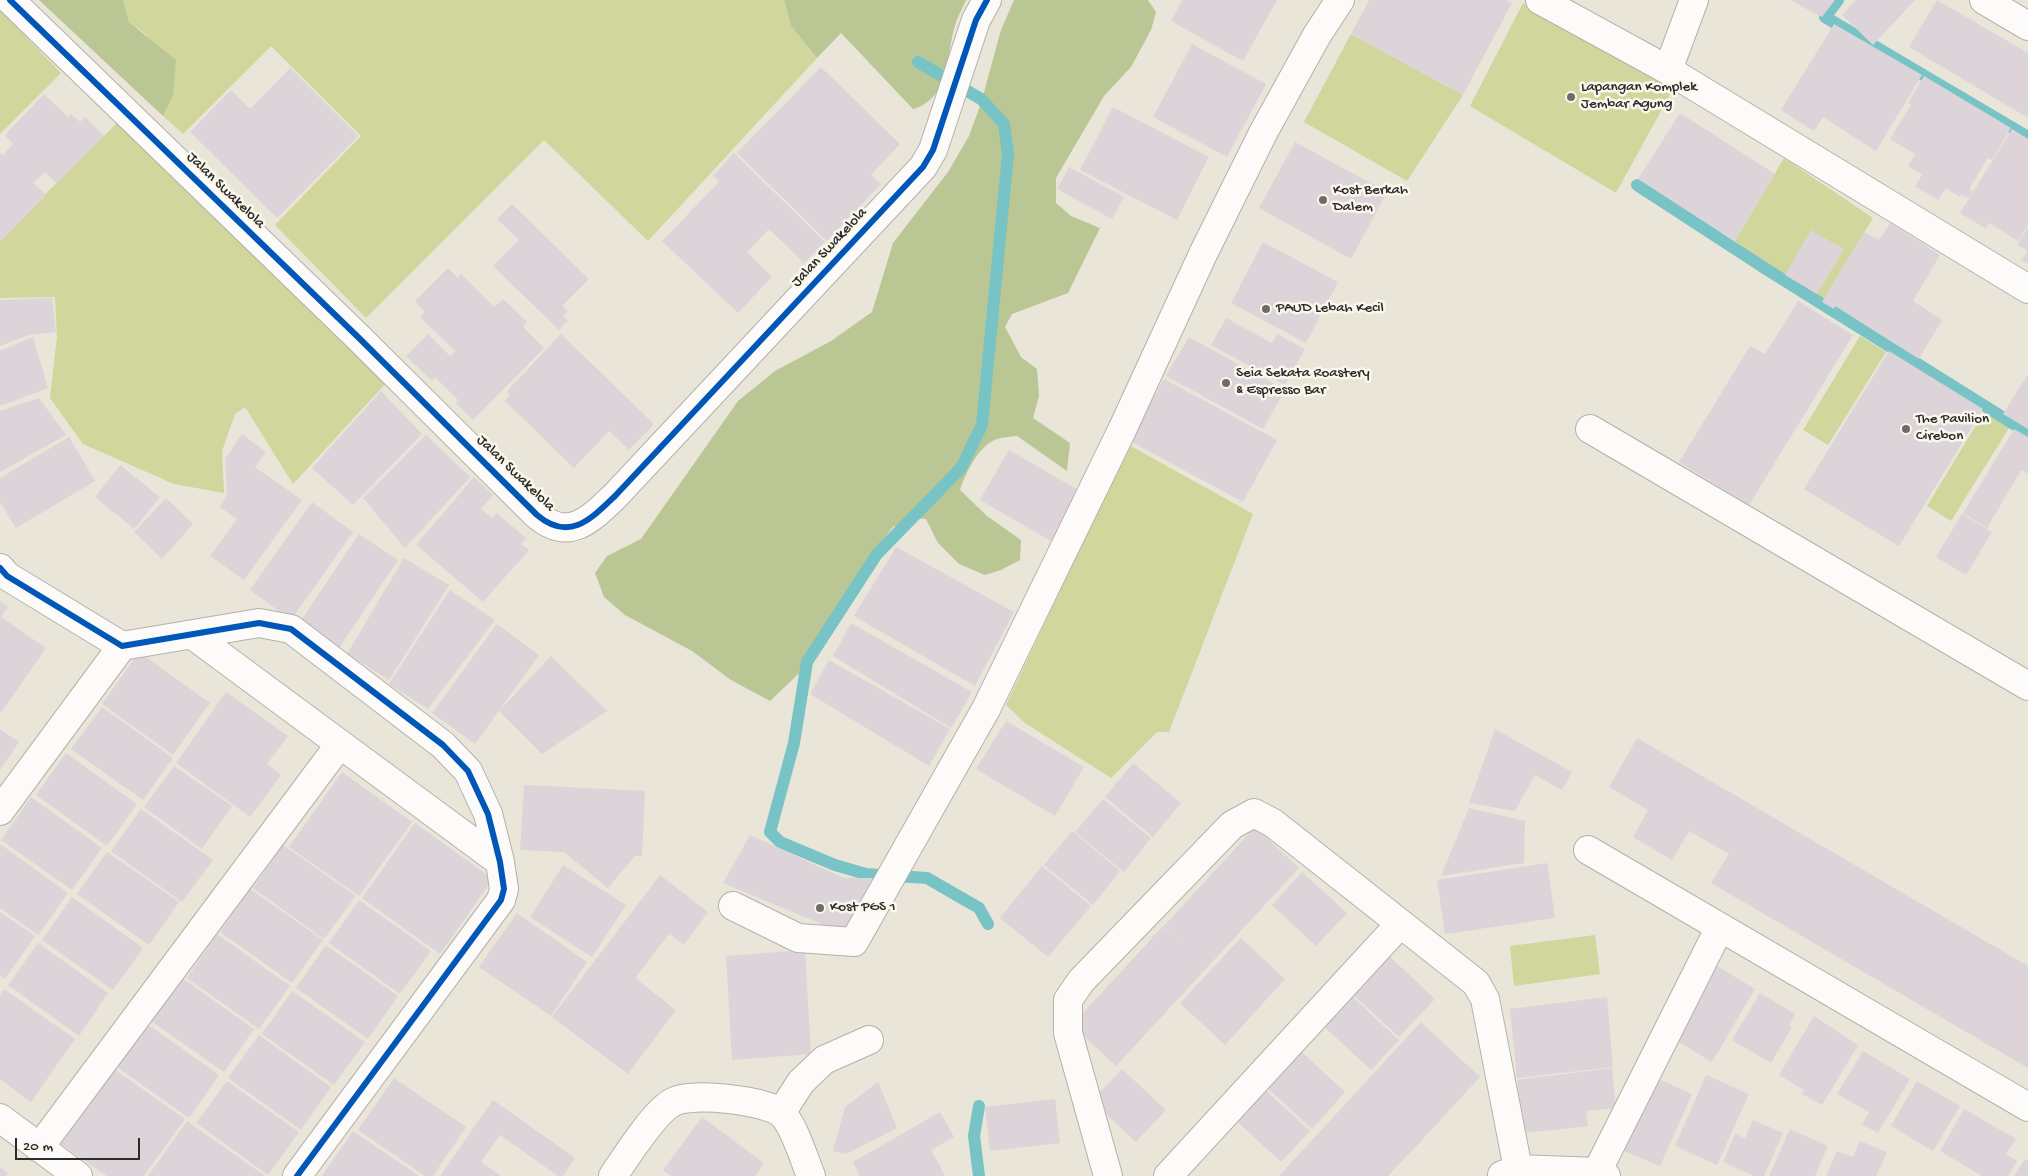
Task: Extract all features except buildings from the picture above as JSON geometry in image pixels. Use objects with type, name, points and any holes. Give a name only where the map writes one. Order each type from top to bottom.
[{"type":"street","name":"Jalan Swakelola","points":[[10,0],[359,338],[537,515],[548,524],[563,529],[576,527],[602,509],[615,496],[923,167],[933,150],[976,20],[987,0]]},
{"type":"street","points":[[733,906],[798,938],[854,942],[890,874],[986,709],[1122,430],[1203,254],[1263,133],[1318,35],[1340,0]]},
{"type":"street","points":[[1540,0],[1668,70],[2028,289]]},
{"type":"street","points":[[1668,70],[1694,0]]},
{"type":"street","points":[[1984,0],[2028,26]]},
{"type":"street","points":[[1590,429],[2028,686]]},
{"type":"street","points":[[0,568],[7,576],[122,646],[194,636],[259,624],[291,630],[443,745],[468,770],[488,814],[500,862],[504,889],[497,906],[298,1176]]},
{"type":"street","points":[[194,636],[500,862]]},
{"type":"street","points":[[0,811],[122,646]]},
{"type":"street","points":[[39,1148],[340,744]]},
{"type":"street","points":[[1108,1176],[1068,1033],[1068,1000],[1081,981],[1232,825],[1254,813],[1273,823],[1476,983],[1485,999],[1509,1173],[1602,1174],[1720,926]]},
{"type":"street","points":[[1588,850],[2028,1106]]},
{"type":"street","points":[[1168,1176],[1400,924]]},
{"type":"street","points":[[781,1113],[801,1082],[824,1060],[869,1040]]},
{"type":"street","points":[[613,1176],[654,1119],[673,1102],[698,1096],[767,1105],[781,1113],[787,1121],[811,1176]]},
{"type":"street","points":[[0,1118],[78,1176]]},
{"type":"green space","points":[[39,0],[123,0],[129,22],[176,60],[173,95],[163,116]]},
{"type":"green space","points":[[123,0],[784,0],[791,26],[817,58],[648,241],[544,140],[366,318],[275,225],[361,136],[271,46],[183,134],[163,116],[173,95],[147,35],[129,22]]},
{"type":"green space","points":[[784,0],[966,0],[956,22],[941,85],[925,104],[913,109],[841,33],[817,58],[791,26]]},
{"type":"green space","points":[[1014,0],[1148,0],[1156,12],[1151,30],[1131,67],[1104,96],[1056,178],[1056,203],[1071,216],[1100,228],[1068,293],[1012,314],[1005,327],[1021,357],[1037,369],[1039,396],[1033,418],[1070,443],[1067,471],[1017,436],[999,438],[990,442],[974,461],[965,476],[960,490],[987,516],[1021,540],[1020,560],[1001,570],[985,575],[959,564],[938,543],[926,519],[914,518],[893,527],[873,552],[812,661],[770,701],[731,680],[692,651],[625,615],[604,597],[595,573],[607,556],[641,539],[738,401],[775,371],[831,341],[872,312],[893,243],[948,172],[969,136],[981,103],[1001,30]]},
{"type":"green space","name":"Lapangan Komplek Jembar Agung","points":[[1523,3],[1673,89],[1616,193],[1470,106]]},
{"type":"green space","points":[[0,10],[61,73],[0,134]]},
{"type":"green space","points":[[1351,34],[1463,95],[1407,181],[1304,122]]},
{"type":"green space","points":[[118,122],[387,382],[293,484],[245,407],[235,414],[222,451],[224,493],[174,484],[83,444],[50,398],[57,337],[55,297],[0,298],[0,239]]},
{"type":"green space","points":[[1784,158],[1873,218],[1820,305],[1735,241]]},
{"type":"green space","points":[[1860,336],[1886,352],[1828,445],[1803,430]]},
{"type":"green space","points":[[1984,412],[2009,428],[1951,521],[1927,506]]},
{"type":"green space","points":[[1129,445],[1253,514],[1169,732],[1157,732],[1111,778],[1025,723],[1006,705]]},
{"type":"green space","points":[[1595,935],[1600,974],[1514,986],[1510,946]]},
{"type":"waterway","points":[[1838,0],[1825,17],[2028,137]]},
{"type":"waterway","points":[[918,62],[981,99],[1004,124],[1008,154],[982,425],[961,468],[877,554],[807,662],[794,743],[770,832],[780,842],[835,865],[866,874],[927,878],[979,908],[988,924]]},
{"type":"waterway","points":[[1637,185],[1766,269],[2028,433]]},
{"type":"waterway","points":[[979,1106],[974,1136],[979,1176]]},
{"type":"cycle path","points":[[10,0],[359,338],[537,515],[559,527],[579,525],[597,513],[615,496],[923,167],[933,150],[976,20],[987,0]]},
{"type":"cycle path","points":[[0,568],[7,576],[122,646],[259,623],[291,629],[443,745],[468,771],[488,814],[500,862],[504,889],[501,900],[297,1176]]},
{"type":"place","name":"Lapangan Komplek Jembar Agung","points":[[1571,97]]},
{"type":"place","name":"Kost Berkah Dalem","points":[[1323,200]]},
{"type":"place","name":"PAUD Lebah Kecil","points":[[1266,309]]},
{"type":"place","name":"Seia Sekata Roastery & Espresso Bar","points":[[1226,383]]},
{"type":"place","name":"The Pavilion Cirebon","points":[[1906,429]]},
{"type":"place","name":"Kost PGS 1","points":[[820,908]]}]
